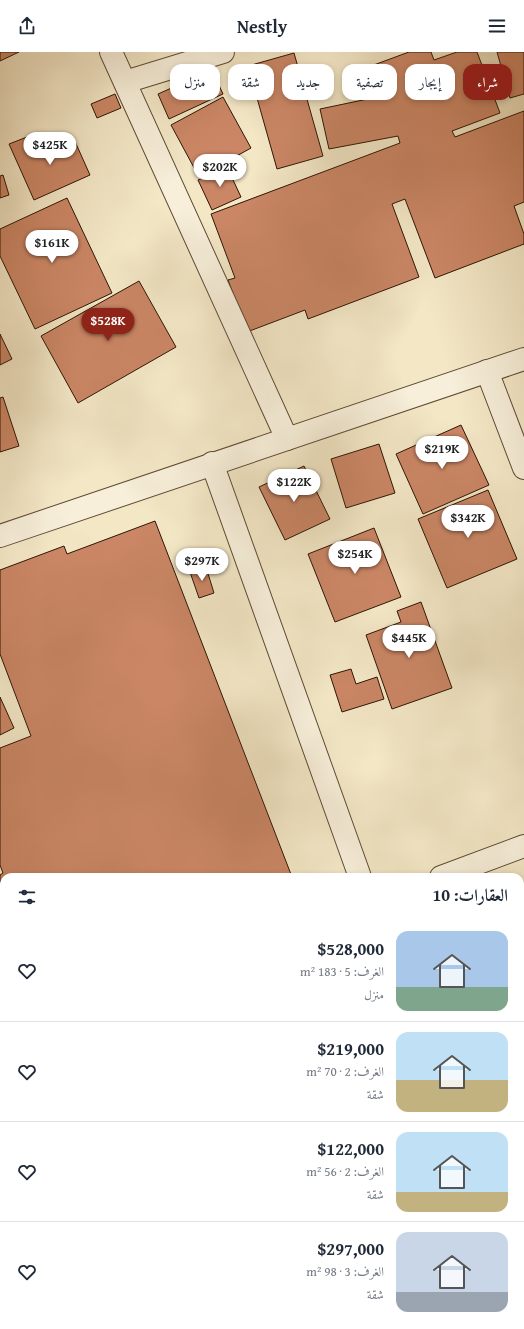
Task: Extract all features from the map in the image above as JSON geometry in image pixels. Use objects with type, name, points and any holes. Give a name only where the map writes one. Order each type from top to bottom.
[{"type":"street","points":[[111,52],[287,439]]},
{"type":"street","points":[[125,82],[223,52]]},
{"type":"street","points":[[0,536],[524,358]]},
{"type":"street","points":[[487,371],[524,468]]},
{"type":"street","points":[[212,463],[359,873]]},
{"type":"street","points":[[453,873],[524,846]]},
{"type":"building","points":[[0,52],[19,52],[0,61]]},
{"type":"building","points":[[409,52],[431,52],[434,60],[457,52],[477,52],[482,64],[463,64],[463,100],[495,100],[500,113],[452,131],[455,137],[524,111],[524,202],[514,206],[524,234],[524,244],[435,278],[405,199],[392,204],[419,277],[308,319],[305,310],[247,332],[228,280],[235,278],[211,214],[400,143],[398,136],[329,149],[320,109],[363,100],[397,100],[397,64],[376,64]]},
{"type":"building","points":[[497,52],[524,52],[524,94],[512,97],[512,64],[500,64]]},
{"type":"building","points":[[294,53],[297,64],[282,64],[282,100],[307,100],[323,156],[277,169],[258,100],[274,100],[274,64],[255,64]]},
{"type":"building","points":[[220,87],[223,94],[220,95]]},
{"type":"building","points":[[170,89],[170,100],[210,100],[169,119],[158,94]]},
{"type":"building","points":[[115,94],[121,108],[97,118],[91,104]]},
{"type":"building","points":[[223,97],[251,148],[199,177],[171,125],[220,100]]},
{"type":"building","points":[[27,137],[35,155],[73,137],[90,175],[34,200],[9,144]]},
{"type":"building","points":[[227,167],[241,197],[212,210],[198,180]]},
{"type":"building","points":[[3,175],[9,195],[0,198],[0,176]]},
{"type":"building","points":[[67,198],[112,293],[35,329],[0,256],[0,229]]},
{"type":"building","points":[[139,281],[176,347],[78,403],[41,336]]},
{"type":"building","points":[[0,334],[12,359],[0,365]]},
{"type":"building","points":[[3,397],[19,446],[0,452],[0,398]]},
{"type":"building","points":[[461,425],[489,485],[423,514],[396,454]]},
{"type":"building","points":[[379,444],[395,493],[346,508],[331,459]]},
{"type":"building","points":[[304,466],[330,519],[285,540],[259,487]]},
{"type":"building","points":[[488,490],[517,559],[447,588],[418,519]]},
{"type":"building","points":[[155,521],[290,873],[3,873],[0,865],[0,748],[31,736],[0,654],[0,570],[64,546],[67,554]]},
{"type":"building","points":[[374,528],[401,597],[335,622],[308,554]]},
{"type":"building","points":[[206,567],[214,593],[199,598],[190,572]]},
{"type":"building","points":[[421,602],[452,688],[392,709],[366,635],[401,622],[397,611]]},
{"type":"building","points":[[351,669],[356,684],[377,677],[384,699],[342,712],[330,675]]},
{"type":"building","points":[[0,697],[14,728],[0,735]]}]
